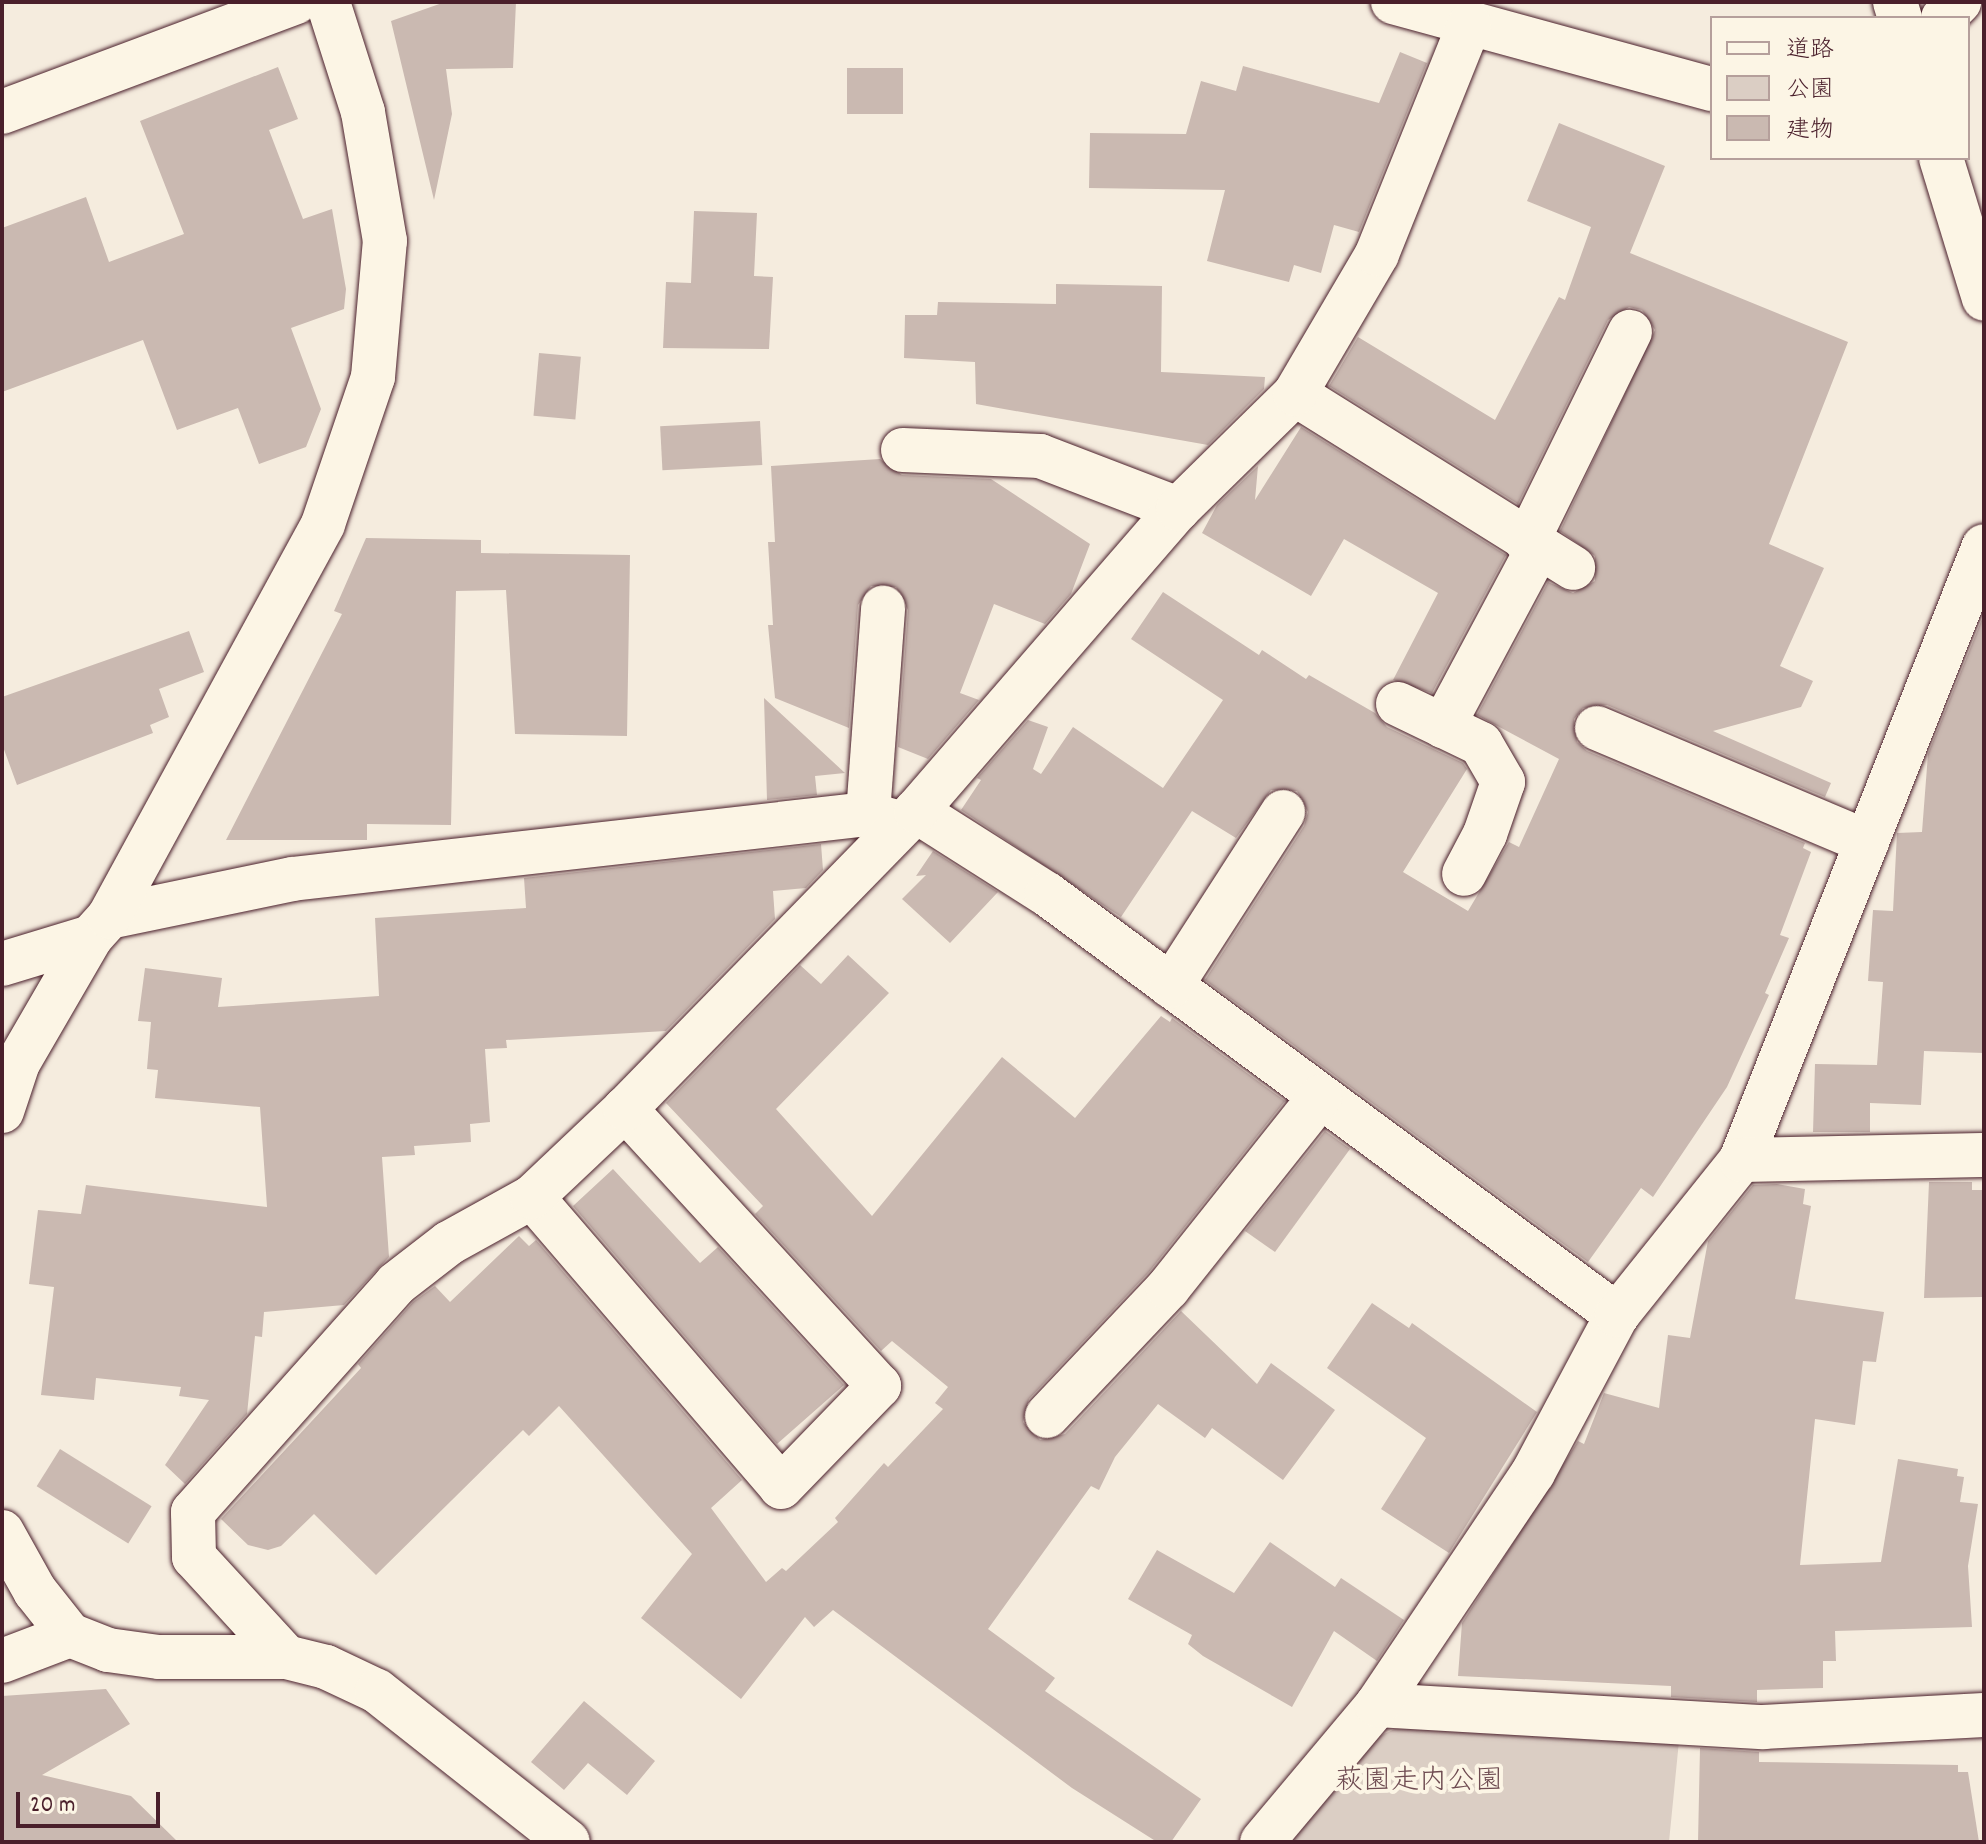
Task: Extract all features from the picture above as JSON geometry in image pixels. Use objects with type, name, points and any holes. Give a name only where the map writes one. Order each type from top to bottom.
[{"type":"street","points":[[2,112],[296,2]]},
{"type":"street","points":[[2,1111],[18,1063],[100,927],[323,524],[373,377],[385,241],[363,112],[328,2]]},
{"type":"street","points":[[1393,2],[1710,88]]},
{"type":"street","points":[[286,1657],[194,1557],[193,1512],[396,1284],[449,1243],[532,1197],[625,1109],[1178,509],[1295,394],[1377,254],[1469,25]]},
{"type":"street","points":[[1942,160],[1984,299]]},
{"type":"street","points":[[1443,726],[1546,553],[1630,332]]},
{"type":"street","points":[[1295,394],[1546,553]]},
{"type":"street","points":[[903,450],[1040,456],[1178,509]]},
{"type":"street","points":[[1262,1842],[1377,1705],[1533,1473],[1617,1315],[1741,1160],[1984,546]]},
{"type":"street","points":[[883,608],[895,816]]},
{"type":"street","points":[[1398,704],[1481,744],[1503,782],[1485,834],[1464,874]]},
{"type":"street","points":[[1597,728],[1867,842]]},
{"type":"street","points":[[1171,986],[1283,812]]},
{"type":"street","points":[[2,964],[100,927],[292,879],[895,816],[1047,894],[1617,1315]]},
{"type":"street","points":[[1047,1416],[1168,1288],[1320,1097]]},
{"type":"street","points":[[532,1197],[781,1487],[879,1386],[625,1109]]},
{"type":"street","points":[[1741,1160],[1984,1155]]},
{"type":"street","points":[[2,1532],[35,1591],[70,1635],[108,1650],[159,1657],[286,1657],[326,1667],[377,1691],[568,1842]]},
{"type":"street","points":[[2,1661],[70,1635]]},
{"type":"street","points":[[1377,1705],[1748,1727],[1984,1715]]},
{"type":"green space","name":"萩園走内公園","points":[[1408,1723],[1599,1741],[1679,1741],[1669,1842],[1283,1842],[1371,1740]]},
{"type":"building","points":[[445,2],[516,2],[513,68],[446,69],[452,114],[434,200],[391,21]]},
{"type":"building","points":[[1400,52],[1427,63],[1359,232],[1334,225],[1321,273],[1294,265],[1289,282],[1207,261],[1225,190],[1089,188],[1090,133],[1186,134],[1201,81],[1236,91],[1243,66],[1379,103]]},
{"type":"building","points":[[278,67],[298,119],[269,130],[303,219],[332,209],[346,289],[344,309],[291,328],[321,409],[306,447],[259,464],[238,408],[177,430],[143,340],[2,392],[2,228],[86,197],[109,262],[184,234],[140,121]]},
{"type":"building","points":[[847,68],[903,68],[903,114],[847,114]]},
{"type":"building","points":[[1559,123],[1665,166],[1630,253],[1848,342],[1769,544],[1824,568],[1780,666],[1813,681],[1801,707],[1713,731],[1831,783],[1825,797],[1607,705],[1583,708],[1574,719],[1577,742],[1587,751],[1805,843],[1803,848],[1811,852],[1780,935],[1789,938],[1765,993],[1769,995],[1727,1087],[1653,1197],[1641,1188],[1588,1262],[1205,980],[1304,826],[1308,812],[1297,791],[1271,790],[1236,838],[1192,811],[1121,917],[961,810],[981,780],[977,778],[1028,720],[1048,727],[1033,769],[1041,774],[1073,727],[1163,788],[1223,700],[1131,639],[1163,592],[1259,655],[1262,650],[1306,679],[1309,675],[1375,713],[1387,727],[1463,763],[1467,769],[1403,872],[1468,911],[1509,842],[1519,847],[1559,759],[1477,715],[1548,582],[1573,593],[1595,581],[1595,556],[1560,531],[1655,330],[1642,310],[1629,307],[1608,320],[1518,504],[1329,386],[1358,337],[1495,420],[1559,297],[1565,300],[1591,227],[1527,201]]},
{"type":"building","points":[[694,211],[757,213],[754,276],[773,277],[769,349],[663,348],[666,282],[691,283]]},
{"type":"building","points":[[1056,284],[1162,286],[1161,372],[1265,377],[1264,389],[1208,445],[976,404],[975,362],[904,358],[905,315],[937,315],[938,302],[1056,304]]},
{"type":"building","points":[[539,353],[581,357],[575,419],[534,416]]},
{"type":"building","points":[[760,421],[762,465],[662,470],[660,426]]},
{"type":"building","points":[[1301,427],[1506,555],[1432,693],[1393,680],[1438,593],[1344,539],[1311,596],[1202,533],[1217,505],[1258,466],[1255,500]]},
{"type":"building","points":[[880,459],[902,475],[991,479],[1090,544],[1071,594],[1045,624],[994,604],[960,693],[979,700],[928,759],[898,747],[908,610],[896,587],[871,586],[858,605],[849,728],[775,698],[768,625],[773,625],[768,542],[775,542],[771,466]]},
{"type":"building","points":[[366,538],[481,540],[481,553],[630,555],[627,736],[515,734],[506,590],[456,591],[451,825],[367,824],[367,840],[226,840],[342,614],[334,611]]},
{"type":"building","points":[[1984,614],[1984,1053],[1924,1051],[1921,1105],[1870,1103],[1870,1132],[1813,1132],[1815,1064],[1877,1065],[1883,982],[1868,981],[1873,910],[1893,911],[1897,833],[1922,832],[1928,754]]},
{"type":"building","points":[[189,631],[204,672],[159,689],[169,717],[150,725],[153,733],[17,785],[2,744],[2,697]]},
{"type":"building","points":[[764,698],[845,773],[815,776],[817,795],[767,800]]},
{"type":"building","points":[[821,844],[823,870],[806,888],[773,891],[775,919],[666,1031],[506,1040],[507,1048],[485,1049],[490,1122],[470,1124],[471,1142],[414,1146],[415,1155],[382,1157],[389,1257],[344,1305],[264,1312],[262,1337],[255,1336],[247,1414],[185,1484],[165,1465],[209,1400],[179,1396],[181,1387],[96,1378],[94,1400],[41,1395],[54,1287],[29,1284],[38,1210],[81,1214],[86,1185],[267,1207],[260,1107],[155,1098],[158,1070],[147,1069],[151,1022],[138,1021],[145,968],[222,978],[218,1007],[379,996],[375,918],[526,908],[524,878]]},
{"type":"building","points":[[933,851],[998,892],[950,943],[902,899],[926,875],[916,876]]},
{"type":"building","points":[[848,955],[889,993],[776,1109],[872,1216],[1002,1057],[1075,1118],[1161,1016],[1170,1022],[1172,1018],[1285,1101],[1149,1272],[1029,1399],[1023,1422],[1040,1440],[1065,1434],[1181,1311],[1257,1384],[1271,1363],[1335,1410],[1283,1480],[1212,1428],[1205,1438],[1158,1404],[1115,1457],[1099,1490],[1091,1486],[988,1629],[1055,1678],[1045,1691],[1201,1799],[1171,1842],[1157,1842],[1072,1788],[833,1610],[814,1627],[805,1617],[741,1699],[641,1618],[692,1554],[559,1406],[529,1436],[523,1430],[376,1575],[314,1514],[281,1546],[268,1550],[248,1545],[221,1519],[361,1368],[358,1364],[413,1302],[435,1286],[450,1302],[519,1236],[529,1246],[536,1240],[742,1480],[711,1508],[766,1582],[782,1568],[786,1571],[838,1522],[835,1518],[884,1463],[888,1467],[943,1409],[935,1403],[948,1387],[892,1341],[881,1351],[755,1214],[763,1206],[666,1103],[800,965],[821,984]]},
{"type":"building","points":[[1325,1131],[1350,1149],[1275,1252],[1245,1231]]},
{"type":"building","points":[[613,1169],[700,1263],[718,1247],[844,1385],[777,1444],[573,1206]]},
{"type":"building","points":[[1929,1182],[1972,1182],[1972,1190],[1984,1190],[1982,1297],[1924,1298]]},
{"type":"building","points":[[1777,1184],[1805,1189],[1803,1204],[1811,1206],[1795,1299],[1884,1312],[1876,1362],[1863,1361],[1855,1425],[1815,1419],[1800,1565],[1881,1562],[1898,1459],[1958,1469],[1957,1476],[1964,1477],[1960,1502],[1978,1504],[1968,1566],[1972,1627],[1835,1631],[1836,1661],[1823,1661],[1823,1688],[1757,1690],[1757,1702],[1671,1697],[1671,1686],[1458,1676],[1462,1623],[1578,1441],[1584,1444],[1604,1393],[1659,1408],[1668,1335],[1690,1338],[1708,1241],[1753,1185]]},
{"type":"building","points":[[1372,1303],[1409,1328],[1412,1323],[1537,1412],[1449,1553],[1381,1509],[1426,1438],[1327,1368]]},
{"type":"building","points":[[60,1449],[152,1506],[128,1544],[37,1486]]},
{"type":"building","points":[[1270,1542],[1335,1587],[1341,1578],[1404,1620],[1377,1661],[1334,1631],[1292,1707],[1203,1656],[1188,1644],[1192,1635],[1128,1599],[1157,1550],[1234,1593]]},
{"type":"building","points":[[106,1689],[130,1724],[42,1775],[131,1796],[178,1842],[2,1842],[2,1696]]},
{"type":"building","points":[[584,1701],[655,1761],[627,1795],[588,1763],[564,1790],[531,1762]]},
{"type":"building","points":[[1700,1748],[1759,1752],[1759,1762],[1958,1765],[1958,1772],[1968,1772],[1979,1842],[1698,1842]]}]
